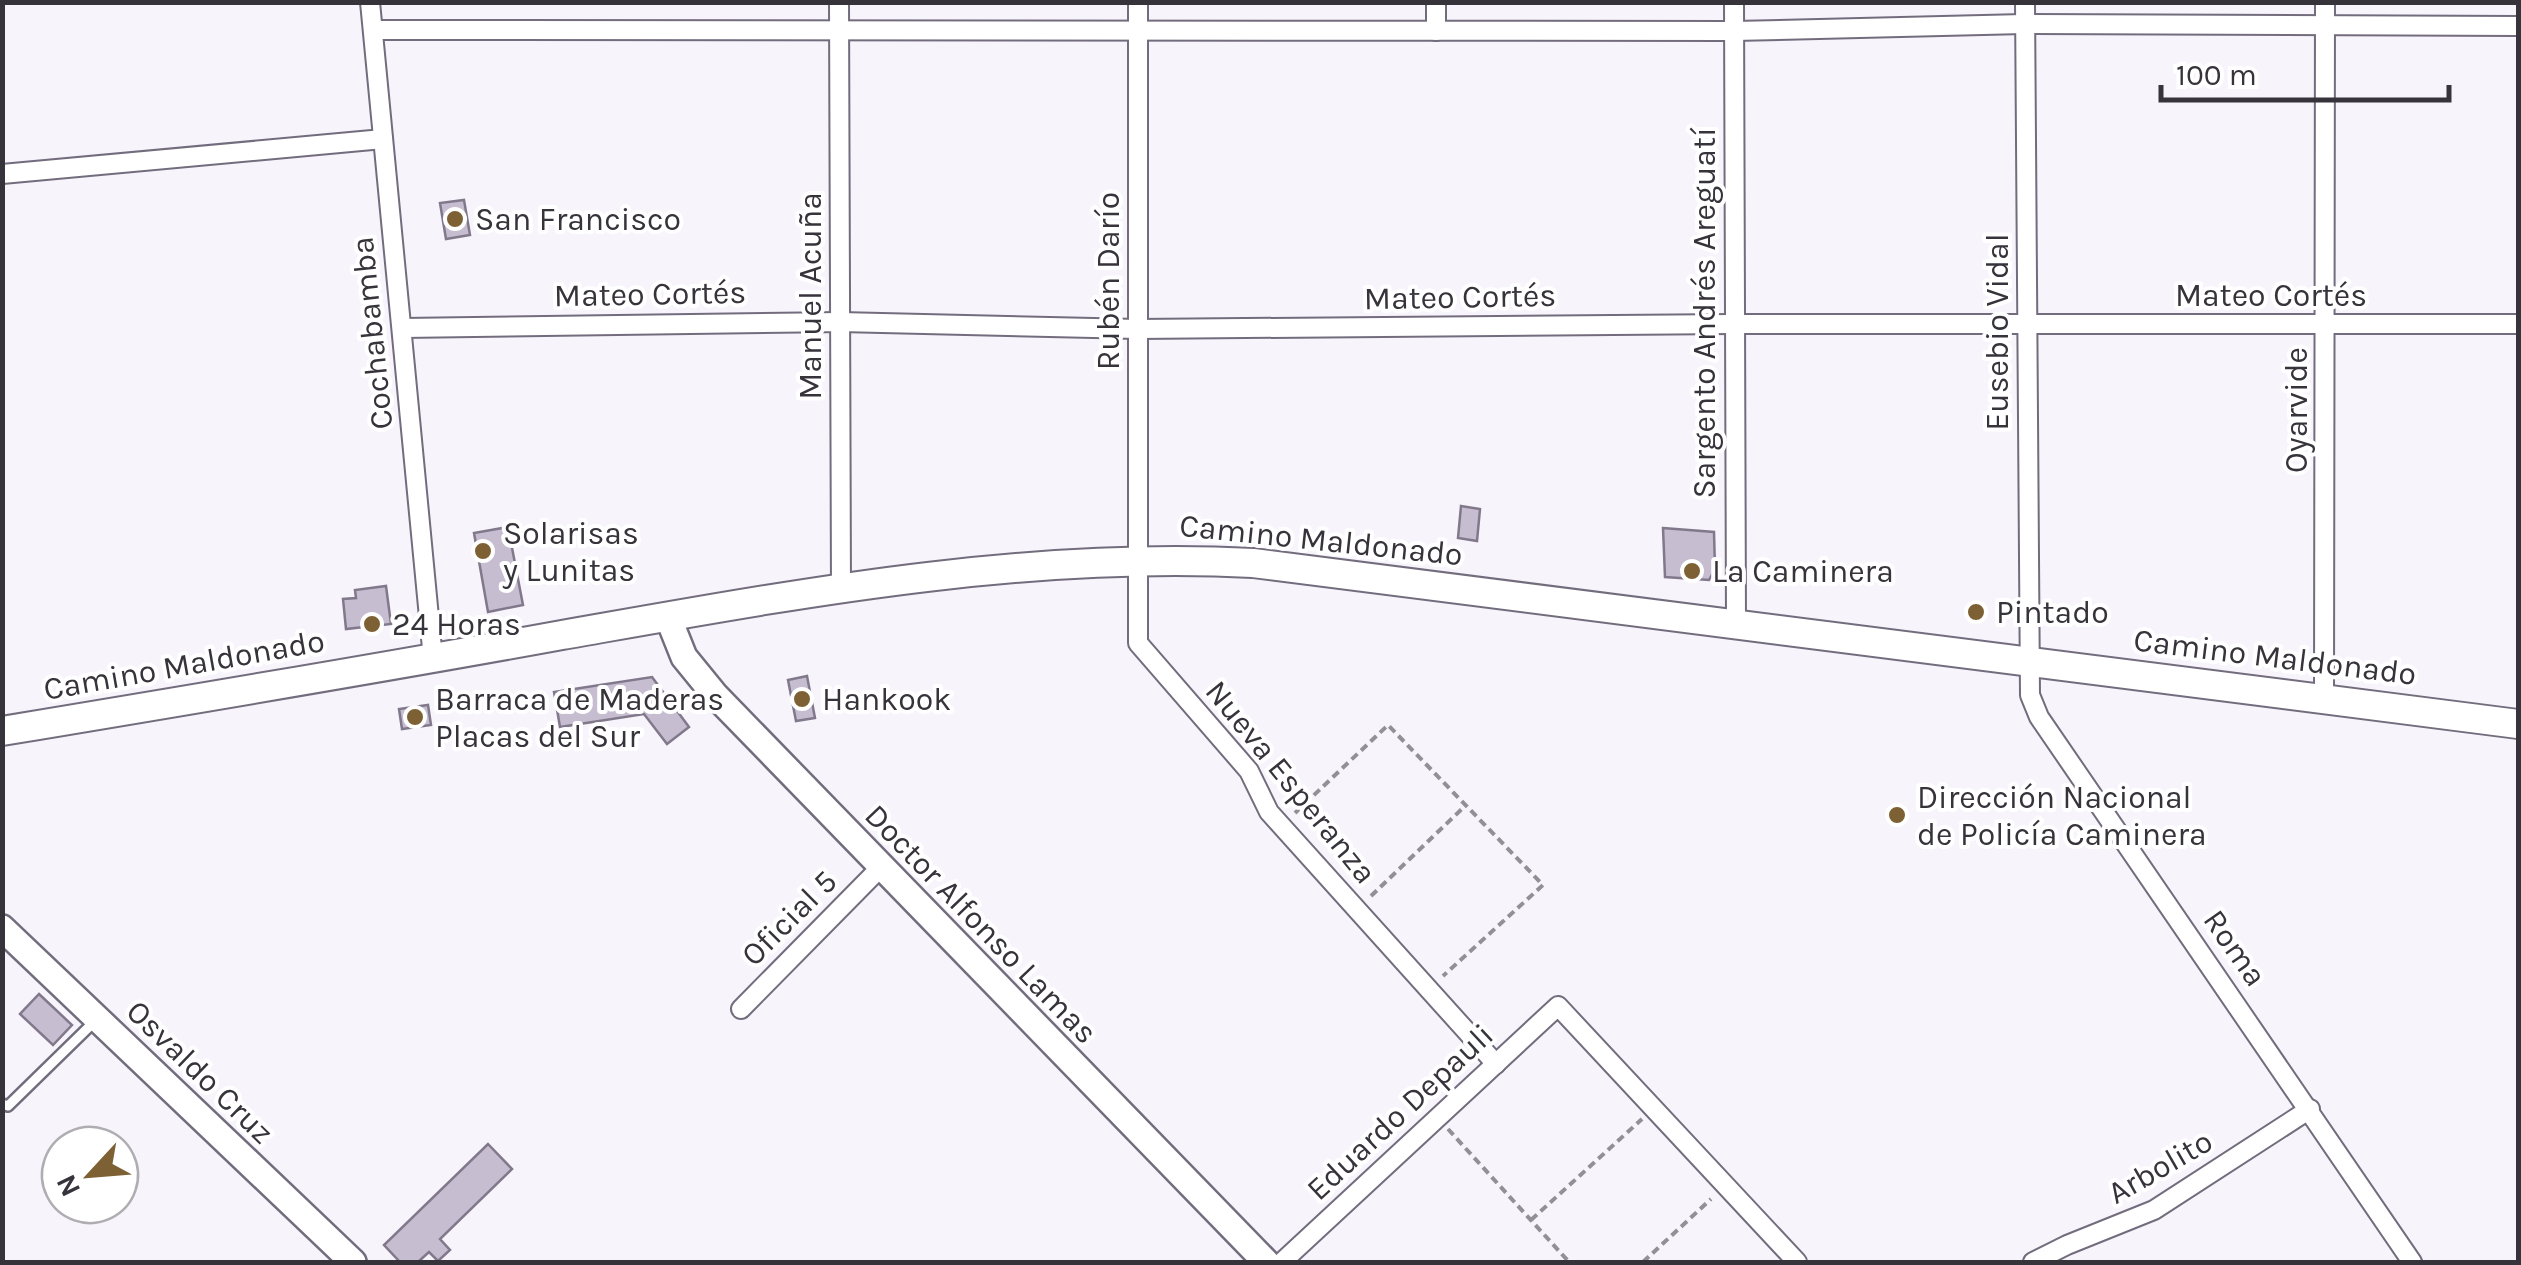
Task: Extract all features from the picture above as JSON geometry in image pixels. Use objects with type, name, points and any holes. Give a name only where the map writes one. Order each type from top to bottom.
[{"type":"main road","name":"Camino Maldonado","points":[[2,731],[841,589],[984,570],[1140,560],[1254,563],[2518,724]]},
{"type":"street","name":"Cochabamba","points":[[370,2],[433,658]]},
{"type":"street","name":"Manuel Acuña","points":[[839,2],[841,589]]},
{"type":"street","name":"Rubén Darío","points":[[1138,2],[1140,560]]},
{"type":"street","points":[[1436,2],[1436,31]]},
{"type":"street","name":"Sargento Andrés Areguatí","points":[[1734,2],[1736,624]]},
{"type":"street","name":"Eusebio Vidal","points":[[2024,2],[2030,660]]},
{"type":"street","name":"Oyarvide","points":[[2324,699],[2325,2]]},
{"type":"street","points":[[372,30],[1734,31],[2024,24],[2518,26]]},
{"type":"street","points":[[2,174],[382,138]]},
{"type":"street","name":"Mateo Cortés","points":[[403,328],[840,322],[1138,330],[1733,324],[2518,324]]},
{"type":"street","name":"Nueva Esperanza","points":[[1140,560],[1137,634],[1142,651],[1248,771],[1269,812],[1496,1064]]},
{"type":"street","name":"Doctor Alfonso Lamas","points":[[668,617],[684,658],[715,696],[1266,1262]]},
{"type":"street","name":"Roma","points":[[2030,660],[2029,686],[2039,716],[2412,1262]]},
{"type":"street","name":"Oficial 5","points":[[742,1009],[880,868]]},
{"type":"street","name":"Osvaldo Cruz","points":[[2,928],[353,1262]]},
{"type":"street","name":"Eduardo Depauli","points":[[1282,1262],[1558,1006],[1654,1108]]},
{"type":"street","points":[[1654,1108],[1797,1262]]},
{"type":"street","name":"Arbolito","points":[[2033,1262],[2154,1210],[2310,1109]]},
{"type":"lane","points":[[2,1104],[8,1106],[98,1018]]},
{"type":"path","points":[[1281,826],[1388,724],[1542,885],[1428,989]]},
{"type":"path","points":[[1356,910],[1466,806]]},
{"type":"path","points":[[1530,1220],[1654,1108]]},
{"type":"path","points":[[1438,1118],[1569,1262]]},
{"type":"path","points":[[1643,1262],[1725,1185]]},
{"type":"building","name":"San Francisco","points":[[464,200],[470,235],[446,239],[440,203]]},
{"type":"building","points":[[1461,506],[1480,509],[1477,541],[1458,538]]},
{"type":"building","points":[[508,527],[523,605],[488,612],[474,533]]},
{"type":"building","points":[[1663,528],[1714,532],[1715,569],[1709,580],[1665,577]]},
{"type":"building","points":[[386,586],[391,624],[346,629],[343,599],[356,598],[355,590]]},
{"type":"building","name":"Hankook","points":[[807,676],[815,718],[796,721],[788,680]]},
{"type":"building","points":[[652,677],[689,727],[667,744],[644,714],[560,727],[554,692]]},
{"type":"building","name":"Barraca de Maderas Placas del Sur","points":[[428,705],[431,725],[402,729],[399,709]]},
{"type":"building","points":[[39,994],[72,1025],[53,1045],[20,1014]]},
{"type":"building","points":[[488,1144],[512,1169],[440,1239],[450,1250],[438,1261],[429,1252],[418,1262],[400,1262],[384,1245]]},
{"type":"place","name":"San Francisco","points":[[455,219]]},
{"type":"place","name":"Solarisas y Lunitas","points":[[483,551]]},
{"type":"place","name":"La Caminera","points":[[1692,571]]},
{"type":"place","name":"Pintado","points":[[1976,612]]},
{"type":"place","name":"24 Horas","points":[[372,624]]},
{"type":"place","name":"Hankook","points":[[802,699]]},
{"type":"place","name":"Barraca de Maderas Placas del Sur","points":[[415,717]]},
{"type":"place","name":"Dirección Nacional de Policía Caminera","points":[[1897,815]]}]
